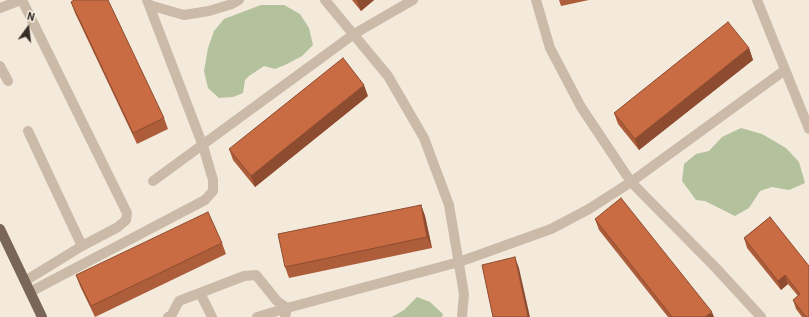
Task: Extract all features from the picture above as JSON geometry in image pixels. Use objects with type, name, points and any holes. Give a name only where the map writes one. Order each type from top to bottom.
[{"type":"main road","points":[[0,229],[42,317]]},
{"type":"lane","points":[[0,8],[22,0],[127,213],[126,220],[118,227],[82,246],[25,281]]},
{"type":"lane","points":[[148,2],[184,15],[209,11],[232,4],[239,0]]},
{"type":"lane","points":[[325,0],[388,76],[424,138],[449,205],[464,294],[462,317]]},
{"type":"lane","points":[[153,181],[203,146],[354,34],[413,0]]},
{"type":"lane","points":[[536,0],[550,48],[581,107],[632,182],[715,267],[761,317]]},
{"type":"lane","points":[[757,0],[809,129]]},
{"type":"lane","points":[[30,292],[205,200],[213,192],[213,180],[203,146],[148,2]]},
{"type":"lane","points":[[0,66],[8,81]]},
{"type":"lane","points":[[257,317],[286,312],[459,262],[551,229],[589,209],[632,182],[785,70]]},
{"type":"lane","points":[[28,131],[82,246]]},
{"type":"lane","points":[[170,317],[179,301],[244,276],[256,275],[286,312]]},
{"type":"lane","points":[[200,293],[212,317]]},
{"type":"green space","points":[[261,5],[284,5],[300,14],[309,28],[313,45],[302,56],[285,65],[275,69],[264,66],[249,76],[245,80],[243,93],[233,97],[219,98],[208,88],[204,71],[208,48],[214,31],[224,19]]},
{"type":"green space","points":[[741,128],[762,134],[786,148],[799,162],[805,183],[789,190],[772,187],[760,191],[749,208],[735,216],[705,201],[696,200],[682,181],[684,164],[696,154],[709,151],[722,137]]},
{"type":"green space","points":[[417,297],[430,302],[443,314],[442,317],[392,317],[404,310]]},
{"type":"building","points":[[74,0],[108,0],[164,118],[133,133],[71,2]]},
{"type":"building","points":[[728,22],[749,48],[635,139],[614,113]]},
{"type":"building","points":[[343,58],[364,85],[251,176],[229,149]]},
{"type":"building","points":[[621,198],[712,312],[705,317],[672,317],[595,219]]},
{"type":"building","points":[[421,205],[427,237],[285,267],[278,234]]},
{"type":"building","points":[[208,212],[222,243],[91,306],[76,275]]},
{"type":"building","points":[[770,217],[809,266],[809,317],[806,317],[793,300],[800,294],[785,275],[778,281],[744,238]]},
{"type":"building","points":[[515,257],[528,317],[493,317],[482,265]]}]
